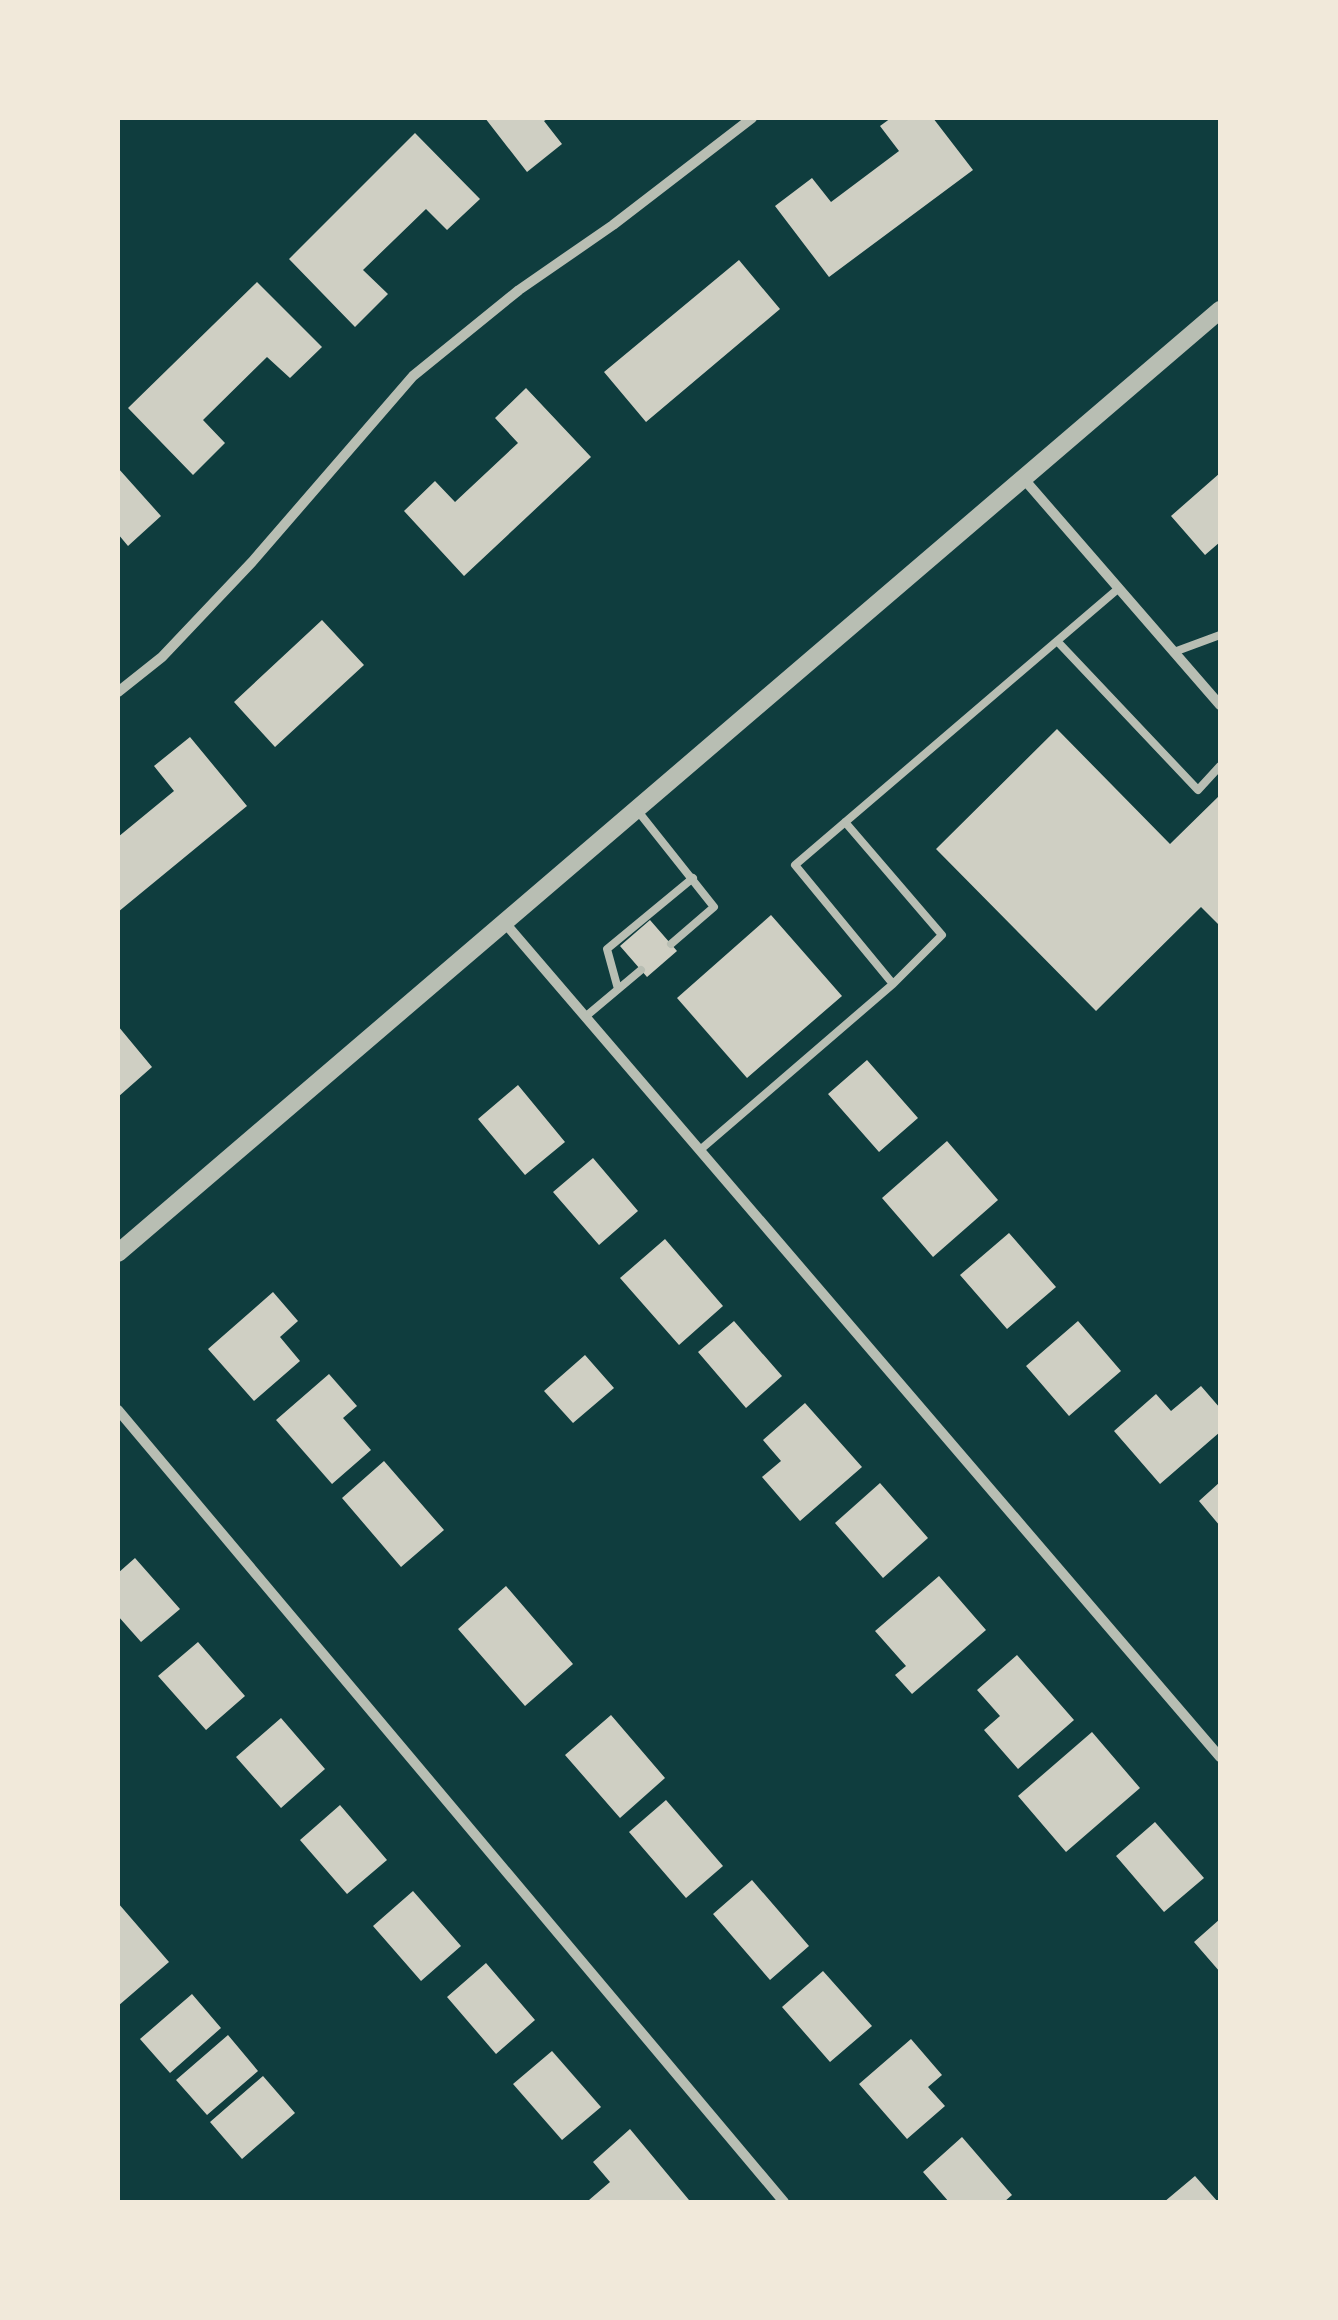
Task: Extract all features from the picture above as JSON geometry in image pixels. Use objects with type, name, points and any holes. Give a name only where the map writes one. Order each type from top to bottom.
[{"type":"street","points":[[118,692],[162,657],[252,562],[413,376],[518,290],[612,225],[752,118]]},
{"type":"street","points":[[118,1253],[1220,310]]},
{"type":"street","points":[[1023,478],[1220,705]]},
{"type":"street","points":[[504,923],[1220,1757]]},
{"type":"street","points":[[118,1410],[784,2202]]},
{"type":"lane","points":[[893,984],[795,865],[1119,588]]},
{"type":"lane","points":[[1174,652],[1220,635]]},
{"type":"lane","points":[[1057,641],[1198,790],[1220,766]]},
{"type":"lane","points":[[637,810],[714,906],[671,944]]},
{"type":"lane","points":[[700,1150],[893,984],[942,935],[845,822]]},
{"type":"lane","points":[[618,989],[606,949],[693,878]]},
{"type":"lane","points":[[585,1016],[641,970]]},
{"type":"building","points":[[485,118],[549,118],[544,121],[562,144],[527,172]]},
{"type":"building","points":[[891,118],[933,118],[973,170],[829,277],[775,206],[812,178],[831,202],[899,151],[880,126]]},
{"type":"building","points":[[415,133],[480,199],[447,230],[426,209],[363,270],[388,294],[355,327],[289,259]]},
{"type":"building","points":[[739,260],[780,309],[646,422],[604,372]]},
{"type":"building","points":[[257,282],[322,347],[290,378],[267,357],[203,420],[225,443],[193,475],[128,408]]},
{"type":"building","points":[[526,388],[591,457],[464,576],[404,511],[435,481],[455,502],[518,443],[495,418]]},
{"type":"building","points":[[118,468],[161,516],[128,546],[118,534]]},
{"type":"building","points":[[1220,473],[1220,542],[1205,555],[1171,516]]},
{"type":"building","points":[[322,620],[364,665],[275,747],[234,702]]},
{"type":"building","points":[[1057,729],[1170,844],[1220,795],[1220,926],[1201,907],[1096,1011],[936,849]]},
{"type":"building","points":[[190,737],[247,806],[118,912],[118,837],[174,791],[154,766]]},
{"type":"building","points":[[771,915],[842,996],[747,1078],[677,998]]},
{"type":"building","points":[[650,920],[677,951],[647,977],[620,946]]},
{"type":"building","points":[[118,1026],[152,1067],[118,1097]]},
{"type":"building","points":[[867,1060],[918,1118],[879,1152],[828,1094]]},
{"type":"building","points":[[518,1085],[565,1142],[525,1175],[478,1119]]},
{"type":"building","points":[[947,1141],[998,1200],[933,1257],[882,1198]]},
{"type":"building","points":[[593,1158],[638,1211],[599,1245],[553,1192]]},
{"type":"building","points":[[1009,1233],[1056,1287],[1007,1329],[960,1275]]},
{"type":"building","points":[[665,1239],[723,1306],[679,1345],[620,1278]]},
{"type":"building","points":[[273,1292],[298,1321],[280,1337],[300,1361],[254,1401],[208,1349]]},
{"type":"building","points":[[734,1321],[782,1376],[746,1408],[698,1352]]},
{"type":"building","points":[[1078,1321],[1121,1371],[1069,1416],[1026,1366]]},
{"type":"building","points":[[585,1355],[614,1388],[573,1423],[544,1391]]},
{"type":"building","points":[[329,1374],[357,1406],[343,1418],[371,1450],[332,1484],[276,1420]]},
{"type":"building","points":[[1201,1386],[1220,1408],[1220,1432],[1160,1484],[1114,1431],[1156,1394],[1171,1411]]},
{"type":"building","points":[[805,1403],[862,1467],[800,1521],[762,1477],[781,1461],[763,1440]]},
{"type":"building","points":[[384,1461],[444,1530],[401,1567],[342,1498]]},
{"type":"building","points":[[1220,1482],[1220,1526],[1199,1501]]},
{"type":"building","points":[[880,1483],[928,1538],[883,1578],[835,1523]]},
{"type":"building","points":[[135,1558],[180,1609],[141,1642],[118,1616],[118,1573]]},
{"type":"building","points":[[939,1576],[986,1630],[912,1694],[895,1675],[906,1666],[875,1631]]},
{"type":"building","points":[[506,1586],[573,1664],[525,1706],[458,1629]]},
{"type":"building","points":[[198,1642],[245,1696],[206,1730],[158,1676]]},
{"type":"building","points":[[1017,1655],[1074,1720],[1018,1769],[984,1730],[1000,1716],[977,1690]]},
{"type":"building","points":[[611,1715],[665,1778],[620,1818],[565,1755]]},
{"type":"building","points":[[281,1718],[325,1769],[281,1808],[236,1757]]},
{"type":"building","points":[[1092,1732],[1140,1788],[1066,1852],[1018,1796]]},
{"type":"building","points":[[666,1800],[723,1866],[686,1898],[629,1832]]},
{"type":"building","points":[[340,1805],[387,1860],[347,1894],[300,1840]]},
{"type":"building","points":[[1155,1822],[1204,1878],[1164,1912],[1116,1856]]},
{"type":"building","points":[[752,1880],[809,1946],[770,1980],[713,1914]]},
{"type":"building","points":[[413,1891],[461,1946],[421,1981],[373,1926]]},
{"type":"building","points":[[118,1903],[169,1962],[118,2006]]},
{"type":"building","points":[[1220,1919],[1220,1972],[1194,1942]]},
{"type":"building","points":[[486,1963],[535,2020],[496,2054],[447,1997]]},
{"type":"building","points":[[823,1971],[872,2026],[830,2062],[782,2007]]},
{"type":"building","points":[[192,1994],[221,2028],[170,2073],[140,2039]]},
{"type":"building","points":[[228,2035],[258,2071],[207,2115],[176,2080]]},
{"type":"building","points":[[911,2039],[942,2075],[928,2087],[945,2106],[907,2139],[859,2084]]},
{"type":"building","points":[[552,2051],[601,2107],[562,2140],[513,2084]]},
{"type":"building","points":[[263,2076],[295,2113],[242,2159],[210,2122]]},
{"type":"building","points":[[630,2129],[689,2200],[589,2200],[610,2182],[593,2162]]},
{"type":"building","points":[[962,2137],[1012,2195],[1004,2202],[949,2202],[923,2172]]},
{"type":"building","points":[[1195,2176],[1218,2202],[1164,2202]]}]
